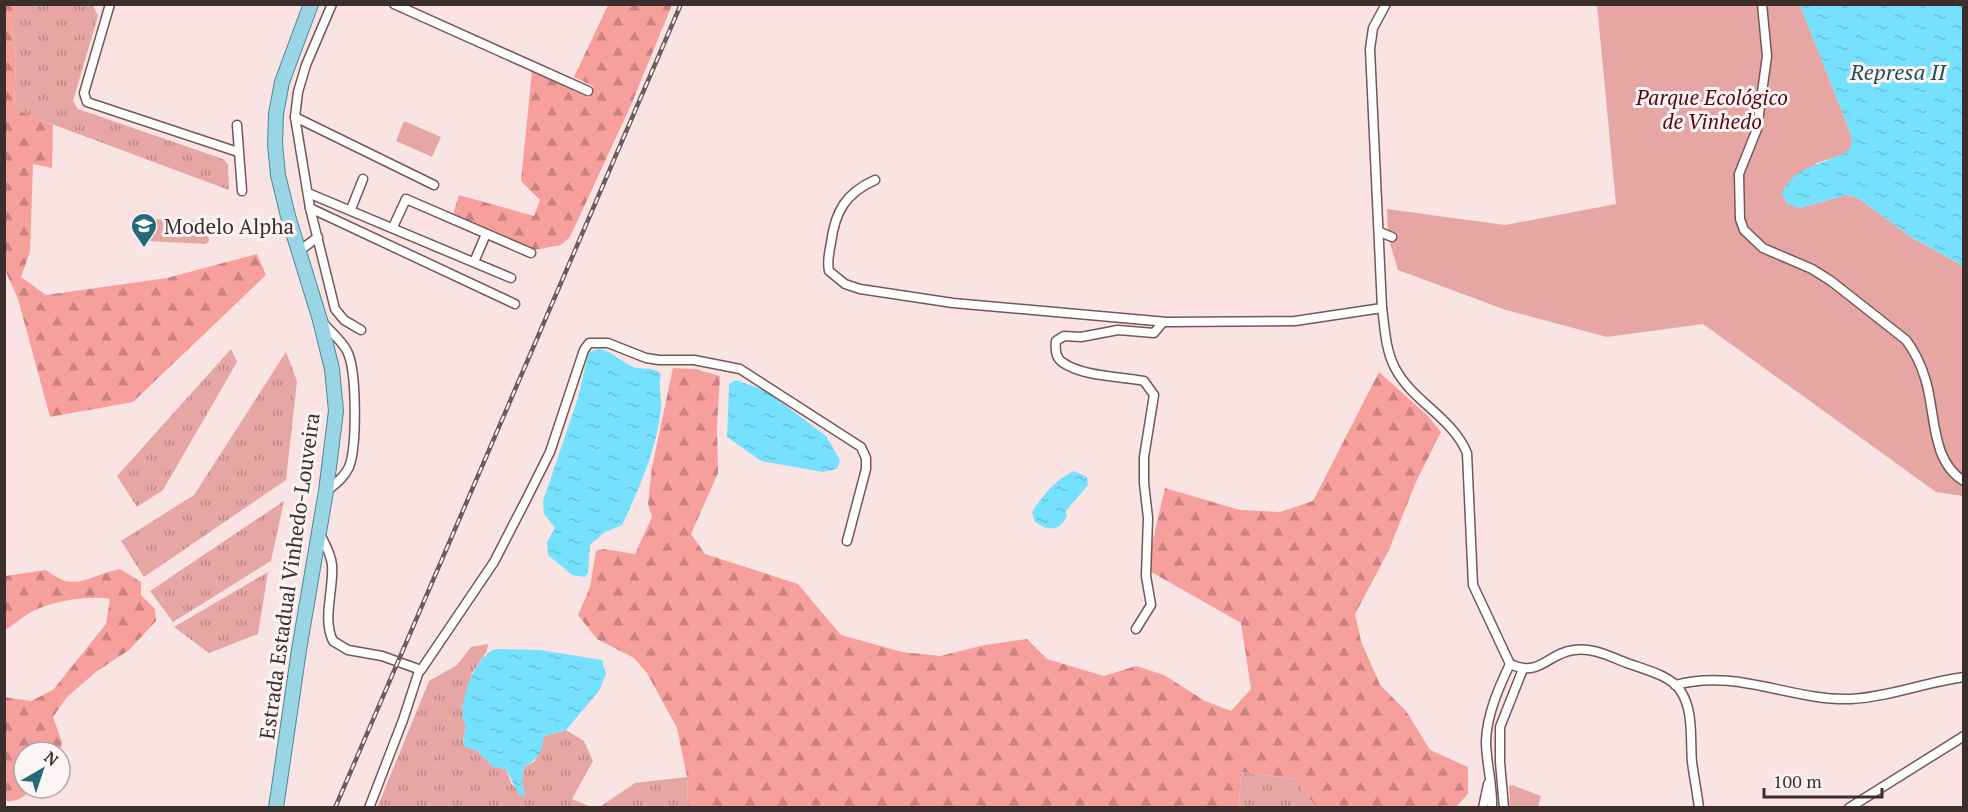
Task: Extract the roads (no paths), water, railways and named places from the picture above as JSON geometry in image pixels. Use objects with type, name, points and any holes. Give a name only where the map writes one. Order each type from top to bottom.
[{"type":"main road","name":"Estrada Estadual Vinhedo-Louveira","points":[[276,807],[299,650],[320,534],[336,411],[332,369],[320,320],[298,251],[278,175],[275,128],[286,68],[311,4]]},
{"type":"street","points":[[111,4],[84,93],[87,102],[238,152]]},
{"type":"street","points":[[332,4],[306,65],[298,92],[295,117],[310,208],[336,309],[344,320],[361,330]]},
{"type":"street","points":[[394,4],[588,91]]},
{"type":"street","points":[[1386,4],[1373,28],[1370,49],[1382,308],[1387,345],[1394,367],[1401,378],[1458,435],[1467,453],[1473,585],[1510,664],[1523,669],[1538,668],[1572,650],[1582,650],[1600,653],[1658,675],[1675,685],[1680,690],[1690,721],[1692,761],[1699,807]]},
{"type":"street","points":[[1762,4],[1767,56],[1757,129],[1739,174],[1740,219],[1744,230],[1763,248],[1812,269],[1831,281],[1906,340],[1926,380],[1944,461],[1952,474],[1964,481]]},
{"type":"street","points":[[295,117],[434,185]]},
{"type":"street","points":[[237,125],[242,191]]},
{"type":"street","points":[[351,209],[363,179]]},
{"type":"street","points":[[875,180],[852,192],[837,213],[828,265],[835,277],[860,289],[953,303],[1163,322],[1295,321],[1382,308]]},
{"type":"street","points":[[308,193],[351,209],[511,278]]},
{"type":"street","points":[[393,227],[406,199],[531,253]]},
{"type":"street","points":[[310,208],[515,304]]},
{"type":"street","points":[[1380,232],[1392,237]]},
{"type":"street","points":[[474,262],[486,234]]},
{"type":"street","points":[[298,251],[318,237]]},
{"type":"street","points":[[320,320],[348,352],[355,424],[350,466],[341,479],[326,491]]},
{"type":"street","points":[[1136,629],[1151,605],[1146,576],[1148,518],[1144,457],[1154,395],[1144,381],[1074,368],[1060,361],[1055,351],[1056,341],[1064,336],[1081,337],[1118,330],[1154,333],[1163,322]]},
{"type":"street","points":[[369,807],[404,720],[419,670],[427,663],[494,562],[549,452],[584,350],[592,342],[608,343],[646,358],[694,360],[740,369],[861,447],[866,458],[866,469],[846,541]]},
{"type":"street","points":[[320,534],[331,558],[330,636],[336,645],[348,650],[382,656],[419,670]]},
{"type":"street","points":[[1492,807],[1488,762],[1488,723],[1498,691],[1510,664]]},
{"type":"street","points":[[1504,807],[1500,727],[1523,669]]},
{"type":"street","points":[[1675,685],[1696,679],[1724,678],[1795,692],[1851,699],[1964,677]]},
{"type":"street","points":[[1488,723],[1500,727]]},
{"type":"street","points":[[1849,807],[1964,736]]},
{"type":"street","points":[[1488,762],[1500,762]]},
{"type":"street","points":[[1483,807],[1489,774]]},
{"type":"water","name":"Represa II","points":[[1800,5],[1963,5],[1963,266],[1911,237],[1858,198],[1847,195],[1799,208],[1787,204],[1782,194],[1794,176],[1850,149],[1852,137]]},
{"type":"water","points":[[598,349],[612,354],[633,367],[651,369],[661,374],[661,410],[651,455],[622,525],[605,532],[590,545],[588,573],[585,577],[572,575],[548,555],[547,542],[555,528],[544,514],[543,501],[578,398],[588,355]]},
{"type":"water","points":[[736,380],[766,391],[826,436],[840,460],[836,469],[823,472],[761,461],[727,437],[729,384]]},
{"type":"water","points":[[1074,471],[1087,477],[1088,485],[1065,512],[1067,515],[1061,525],[1049,528],[1035,522],[1032,512],[1050,488]]},
{"type":"water","points":[[495,649],[540,650],[602,660],[606,674],[599,691],[566,730],[544,736],[539,755],[524,767],[522,781],[525,797],[519,795],[506,769],[493,767],[476,750],[465,747],[463,741],[466,726],[463,708],[469,684],[480,661]]},
{"type":"railway","points":[[335,808],[681,4]]},
{"type":"place","name":"Modelo Alpha","points":[[144,249]]},
{"type":"park label","name":"Parque Ecológico de Vinhedo","points":[[1712,109]]}]
